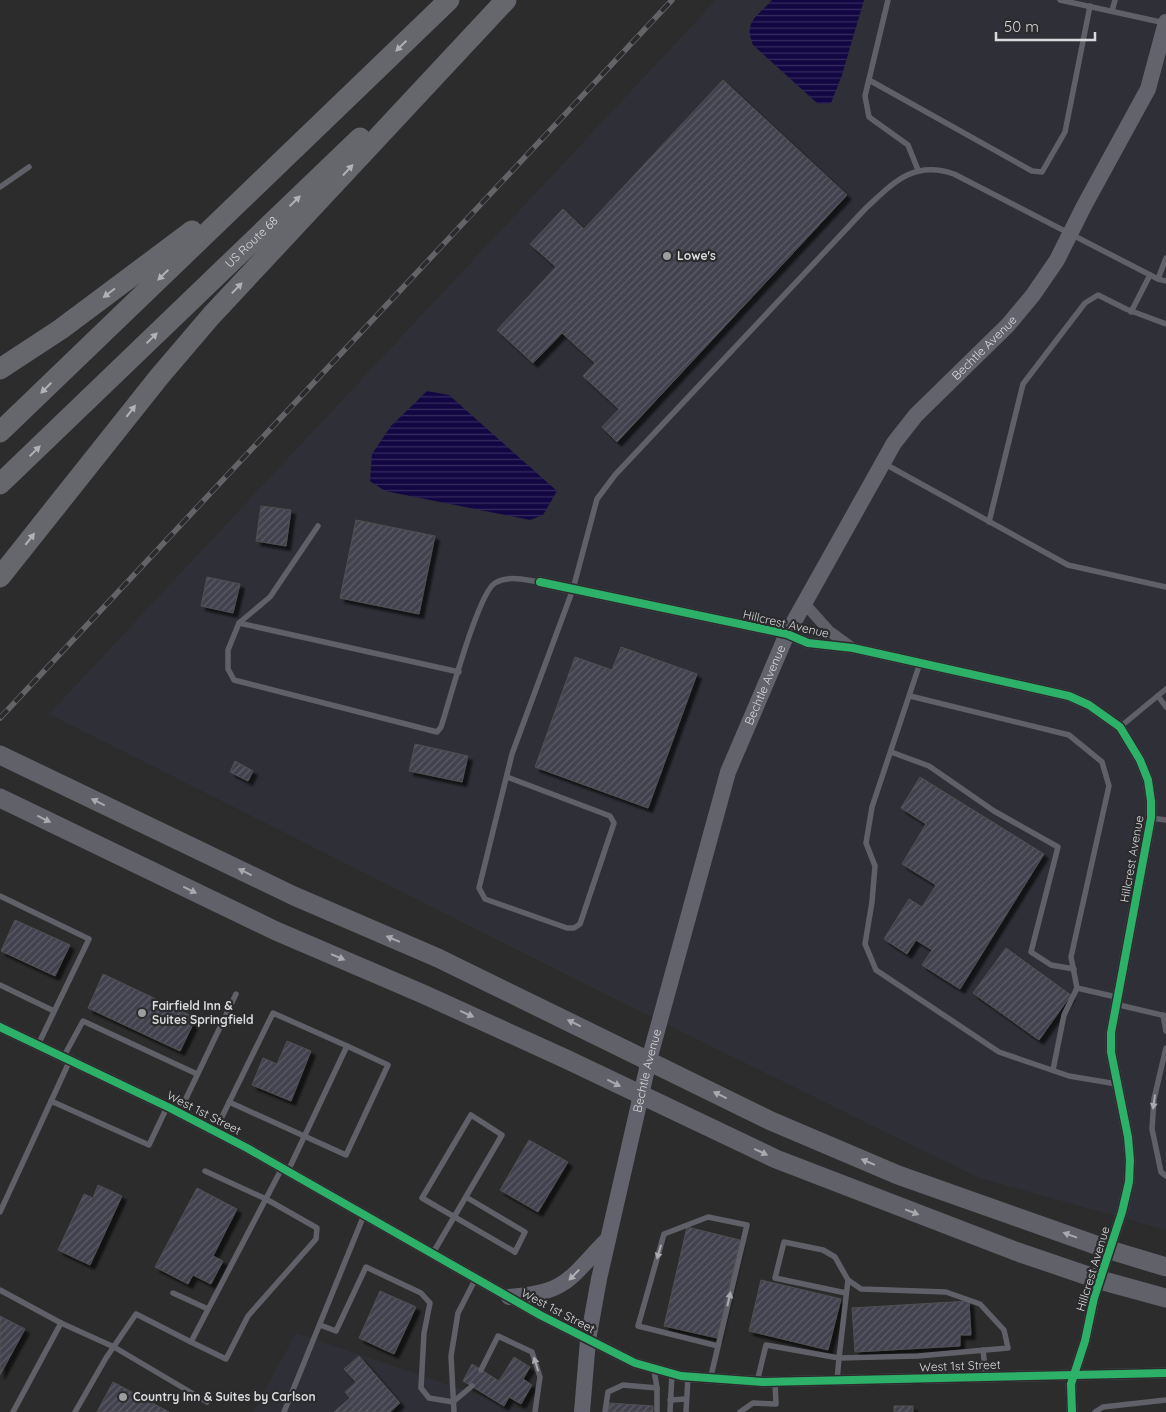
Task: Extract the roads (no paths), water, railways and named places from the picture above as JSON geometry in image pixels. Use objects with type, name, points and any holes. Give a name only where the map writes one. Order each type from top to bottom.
[{"type":"highway","points":[[0,432],[449,0]]},
{"type":"highway","points":[[0,577],[159,377],[211,316],[504,0]]},
{"type":"highway","name":"US Route 68","points":[[0,484],[504,0]]},
{"type":"highway","points":[[0,369],[61,329],[261,180]]},
{"type":"main road","points":[[0,755],[294,896],[438,958],[771,1121],[898,1175],[1110,1250],[1166,1267]]},
{"type":"main road","points":[[0,798],[276,931],[468,1014],[776,1159],[1015,1251],[1100,1280],[1166,1298]]},
{"type":"street","name":"Bechtle Avenue","points":[[582,1412],[588,1340],[608,1239],[649,1060],[728,772],[787,634],[894,443],[916,415],[1008,325],[1033,295],[1057,260],[1148,89],[1166,22]]},
{"type":"street","name":"Hillcrest Avenue","points":[[540,582],[787,634],[808,643],[853,648],[1069,696],[1088,705],[1120,727],[1140,760],[1148,780],[1152,801],[1151,818],[1115,1000],[1111,1033],[1130,1160],[1129,1182],[1122,1212],[1100,1280],[1074,1374],[1072,1412]]},
{"type":"street","name":"Hillcrest Avenue","points":[[805,604],[830,631],[853,648]]},
{"type":"street","name":"West 1st Street","points":[[0,1027],[179,1113],[285,1169],[509,1298],[588,1340],[654,1370],[710,1380],[757,1382],[1166,1373]]},
{"type":"street","points":[[509,1298],[531,1296],[558,1288],[572,1278],[608,1239]]},
{"type":"lane","points":[[888,0],[865,96],[869,117],[908,145],[918,170]]},
{"type":"lane","points":[[1060,0],[1166,22]]},
{"type":"lane","points":[[1112,11],[1114,0]]},
{"type":"lane","points":[[869,80],[1032,171],[1042,172],[1065,132],[1090,6]]},
{"type":"lane","points":[[0,187],[29,167]]},
{"type":"lane","points":[[507,777],[610,816],[614,823],[580,924],[574,928],[568,928],[485,900],[480,894],[479,888],[512,754],[573,589],[597,499],[615,476],[866,208],[889,186],[918,170],[932,169],[954,174],[1150,275],[1166,281]]},
{"type":"lane","points":[[1158,279],[1166,258]]},
{"type":"lane","points":[[1131,312],[1150,275]]},
{"type":"lane","points":[[989,522],[1023,384],[1085,303],[1098,295],[1131,312],[1166,324]]},
{"type":"lane","points":[[883,463],[1068,565],[1166,587]]},
{"type":"lane","points":[[318,526],[278,582],[270,597],[239,623],[228,650],[228,669],[234,680],[437,732],[441,727],[475,620],[485,596],[493,584],[506,578],[540,582]]},
{"type":"lane","points":[[239,623],[459,672]]},
{"type":"lane","points":[[920,663],[872,807],[866,843],[874,866],[872,902],[865,944],[876,970],[999,1052],[1069,1076],[1118,1084]]},
{"type":"lane","points":[[1120,727],[1166,690]]},
{"type":"lane","points":[[910,696],[1069,735],[1102,762],[1109,786],[1071,957],[1077,988],[1064,1015],[1053,1070]]},
{"type":"lane","points":[[1158,696],[1166,707]]},
{"type":"lane","points":[[891,752],[929,766],[994,811],[1058,847],[1031,952],[1051,965],[1074,970]]},
{"type":"lane","points":[[1151,818],[1166,820]]},
{"type":"lane","points":[[0,896],[89,938],[38,1045]]},
{"type":"lane","points":[[0,985],[54,1011]]},
{"type":"lane","points":[[1077,988],[1164,1015],[1166,1031]]},
{"type":"lane","points":[[179,1113],[236,994]]},
{"type":"lane","points":[[215,1132],[229,1102],[273,1013],[388,1065],[346,1155],[229,1102]]},
{"type":"lane","points":[[0,1212],[51,1100],[83,1021],[197,1074]]},
{"type":"lane","points":[[191,1342],[266,1199],[305,1136],[347,1046]]},
{"type":"lane","points":[[1166,1052],[1154,1099],[1152,1130],[1161,1172],[1166,1176]]},
{"type":"lane","points":[[51,1100],[149,1145],[167,1107]]},
{"type":"lane","points":[[433,1253],[454,1217],[466,1196],[502,1135],[471,1116],[422,1198],[454,1217],[515,1252],[525,1232],[466,1196]]},
{"type":"lane","points":[[75,1412],[136,1314],[226,1359],[248,1316],[316,1240],[318,1228],[266,1199],[205,1171]]},
{"type":"lane","points":[[284,1412],[365,1214]]},
{"type":"lane","points":[[710,1380],[747,1225],[708,1217],[664,1234],[638,1326],[718,1346]]},
{"type":"lane","points":[[757,1382],[766,1345],[839,1358],[918,1356],[1008,1348],[1004,1330],[980,1304],[946,1292],[861,1288],[848,1280],[835,1257],[824,1250],[784,1242],[775,1278],[846,1293]]},
{"type":"lane","points":[[320,1325],[336,1331],[366,1267],[421,1293],[430,1303],[424,1332],[421,1388],[429,1398],[453,1402],[472,1386]]},
{"type":"lane","points":[[454,1412],[451,1356],[458,1313],[476,1278]]},
{"type":"lane","points":[[837,1381],[848,1280]]},
{"type":"lane","points":[[0,1290],[61,1323],[114,1347],[207,1402]]},
{"type":"lane","points":[[173,1293],[208,1309]]},
{"type":"lane","points":[[13,1412],[61,1323]]},
{"type":"lane","points":[[481,1370],[498,1336],[532,1352],[540,1377],[535,1412]]},
{"type":"lane","points":[[983,1350],[986,1377]]},
{"type":"lane","points":[[654,1370],[657,1388],[657,1412]]},
{"type":"lane","points":[[670,1412],[672,1374]]},
{"type":"lane","points":[[686,1412],[688,1377]]},
{"type":"lane","points":[[740,1412],[753,1403],[776,1404],[774,1382]]},
{"type":"lane","points":[[605,1412],[608,1392],[623,1384],[657,1388]]},
{"type":"lane","points":[[670,1400],[686,1399]]},
{"type":"lane","points":[[1095,1412],[1102,1407],[1166,1400]]},
{"type":"railway","points":[[0,718],[672,0]]},
{"type":"place","name":"Lowe's","points":[[667,256]]},
{"type":"place","name":"Fairfield Inn & Suites Springfield","points":[[142,1013]]},
{"type":"place","name":"Country Inn & Suites by Carlson","points":[[123,1397]]}]
